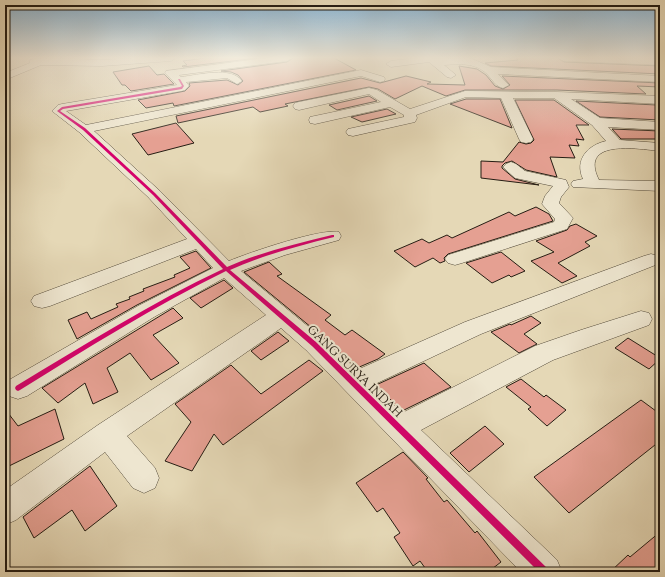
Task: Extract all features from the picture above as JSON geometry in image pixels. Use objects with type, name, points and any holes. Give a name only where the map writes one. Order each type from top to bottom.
[{"type":"street","name":"GANG SURYA INDAH","points":[[182,85],[183,86],[181,88],[59,109],[58,111],[84,129],[154,194],[226,269],[314,344],[545,572]]},
{"type":"street","points":[[84,129],[304,85]]},
{"type":"street","points":[[500,85],[504,90],[526,139]]},
{"type":"street","points":[[579,85],[586,96]]},
{"type":"street","points":[[409,113],[466,94],[504,90],[558,95],[660,100]]},
{"type":"street","points":[[299,106],[369,91],[409,113],[412,118],[353,132]]},
{"type":"street","points":[[558,95],[596,122],[616,144]]},
{"type":"street","points":[[315,120],[394,104]]},
{"type":"street","points":[[596,122],[660,126]]},
{"type":"street","points":[[593,184],[586,172],[587,161],[598,148],[616,144],[660,147]]},
{"type":"street","points":[[511,167],[520,175],[560,183],[660,186]]},
{"type":"street","points":[[455,259],[561,225],[564,218],[550,204],[553,196],[561,187],[560,183]]},
{"type":"street","points":[[18,388],[140,314],[226,269],[287,247],[332,236]]},
{"type":"street","points":[[42,301],[198,241]]},
{"type":"street","points":[[353,383],[473,328],[651,260]]},
{"type":"street","points":[[5,509],[108,434],[282,316]]},
{"type":"street","points":[[399,428],[544,353],[641,319]]},
{"type":"street","points":[[108,434],[144,478]]},
{"type":"building","points":[[122,85],[168,85],[131,91],[125,85]]},
{"type":"building","points":[[190,85],[281,85],[174,106],[173,103],[146,108],[138,100],[185,91]]},
{"type":"building","points":[[327,85],[494,85],[503,89],[510,85],[660,85],[660,87],[637,86],[646,94],[557,90],[465,90],[446,96],[422,86],[395,99],[378,89],[369,87],[285,104],[288,106],[260,112],[253,107],[178,123],[176,116]]},
{"type":"building","points":[[369,96],[377,101],[337,110],[329,105]]},
{"type":"building","points":[[466,99],[500,99],[512,128],[450,104]]},
{"type":"building","points":[[515,100],[554,100],[589,125],[576,125],[584,140],[576,139],[579,146],[569,145],[575,158],[550,157],[557,177],[526,170],[512,161],[505,163],[502,166],[502,168],[515,179],[539,185],[481,178],[481,161],[503,162],[519,142],[526,144],[531,143],[534,140]]},
{"type":"building","points":[[576,101],[656,105],[660,109],[660,120],[600,117]]},
{"type":"building","points":[[387,109],[396,114],[362,122],[351,117]]},
{"type":"building","points":[[176,123],[194,143],[148,155],[132,134]]},
{"type":"building","points":[[612,129],[660,131],[660,139],[621,139]]},
{"type":"building","points":[[536,207],[549,214],[553,221],[448,254],[444,258],[445,261],[440,263],[433,258],[415,267],[394,251],[422,239],[429,243],[447,235],[452,238],[509,212],[515,216]]},
{"type":"building","points":[[576,224],[597,236],[585,242],[590,246],[558,263],[577,276],[562,283],[531,261],[554,252],[536,241],[567,230],[570,226]]},
{"type":"building","points":[[196,251],[211,268],[137,305],[77,339],[68,320],[87,312],[91,319],[118,307],[116,304],[130,299],[129,297],[144,291],[143,289],[175,277],[174,275],[190,268],[180,257]]},
{"type":"building","points":[[501,252],[525,271],[511,277],[509,275],[492,283],[466,263]]},
{"type":"building","points":[[269,262],[282,274],[277,276],[331,315],[325,320],[345,335],[352,330],[385,354],[378,359],[357,368],[323,337],[244,272]]},
{"type":"building","points":[[224,280],[233,288],[201,308],[190,298]]},
{"type":"building","points":[[173,308],[183,318],[153,335],[179,363],[151,380],[130,353],[107,368],[118,392],[93,404],[85,383],[58,403],[42,388]]},
{"type":"building","points":[[531,316],[541,323],[524,334],[537,344],[519,353],[491,332],[510,324],[511,325]]},
{"type":"building","points":[[278,332],[289,341],[261,360],[251,351]]},
{"type":"building","points":[[628,338],[660,359],[649,369],[615,348]]},
{"type":"building","points":[[309,360],[323,371],[223,445],[214,434],[192,471],[165,461],[191,422],[175,404],[231,365],[261,394]]},
{"type":"building","points":[[424,363],[451,387],[402,411],[376,385]]},
{"type":"building","points":[[521,379],[544,397],[546,395],[566,410],[547,426],[528,409],[531,407],[506,387]]},
{"type":"building","points":[[641,400],[660,414],[660,441],[569,513],[534,477]]},
{"type":"building","points":[[5,409],[18,426],[55,409],[64,439],[7,467],[5,457]]},
{"type":"building","points":[[485,426],[504,444],[469,472],[450,453]]},
{"type":"building","points":[[403,452],[428,478],[426,479],[444,502],[447,500],[475,533],[477,531],[501,562],[488,572],[428,572],[420,561],[413,566],[394,537],[400,533],[383,508],[377,512],[356,483]]},
{"type":"building","points":[[90,466],[117,506],[85,531],[72,510],[34,538],[23,517]]},
{"type":"building","points":[[660,532],[660,572],[610,572],[628,555],[630,557]]},
{"type":"cycle path","points":[[182,85],[181,88],[62,108],[58,111],[84,129],[154,194],[226,269],[314,344],[545,572]]},
{"type":"cycle path","points":[[18,388],[120,326],[198,283],[251,259],[291,246],[332,236]]}]
